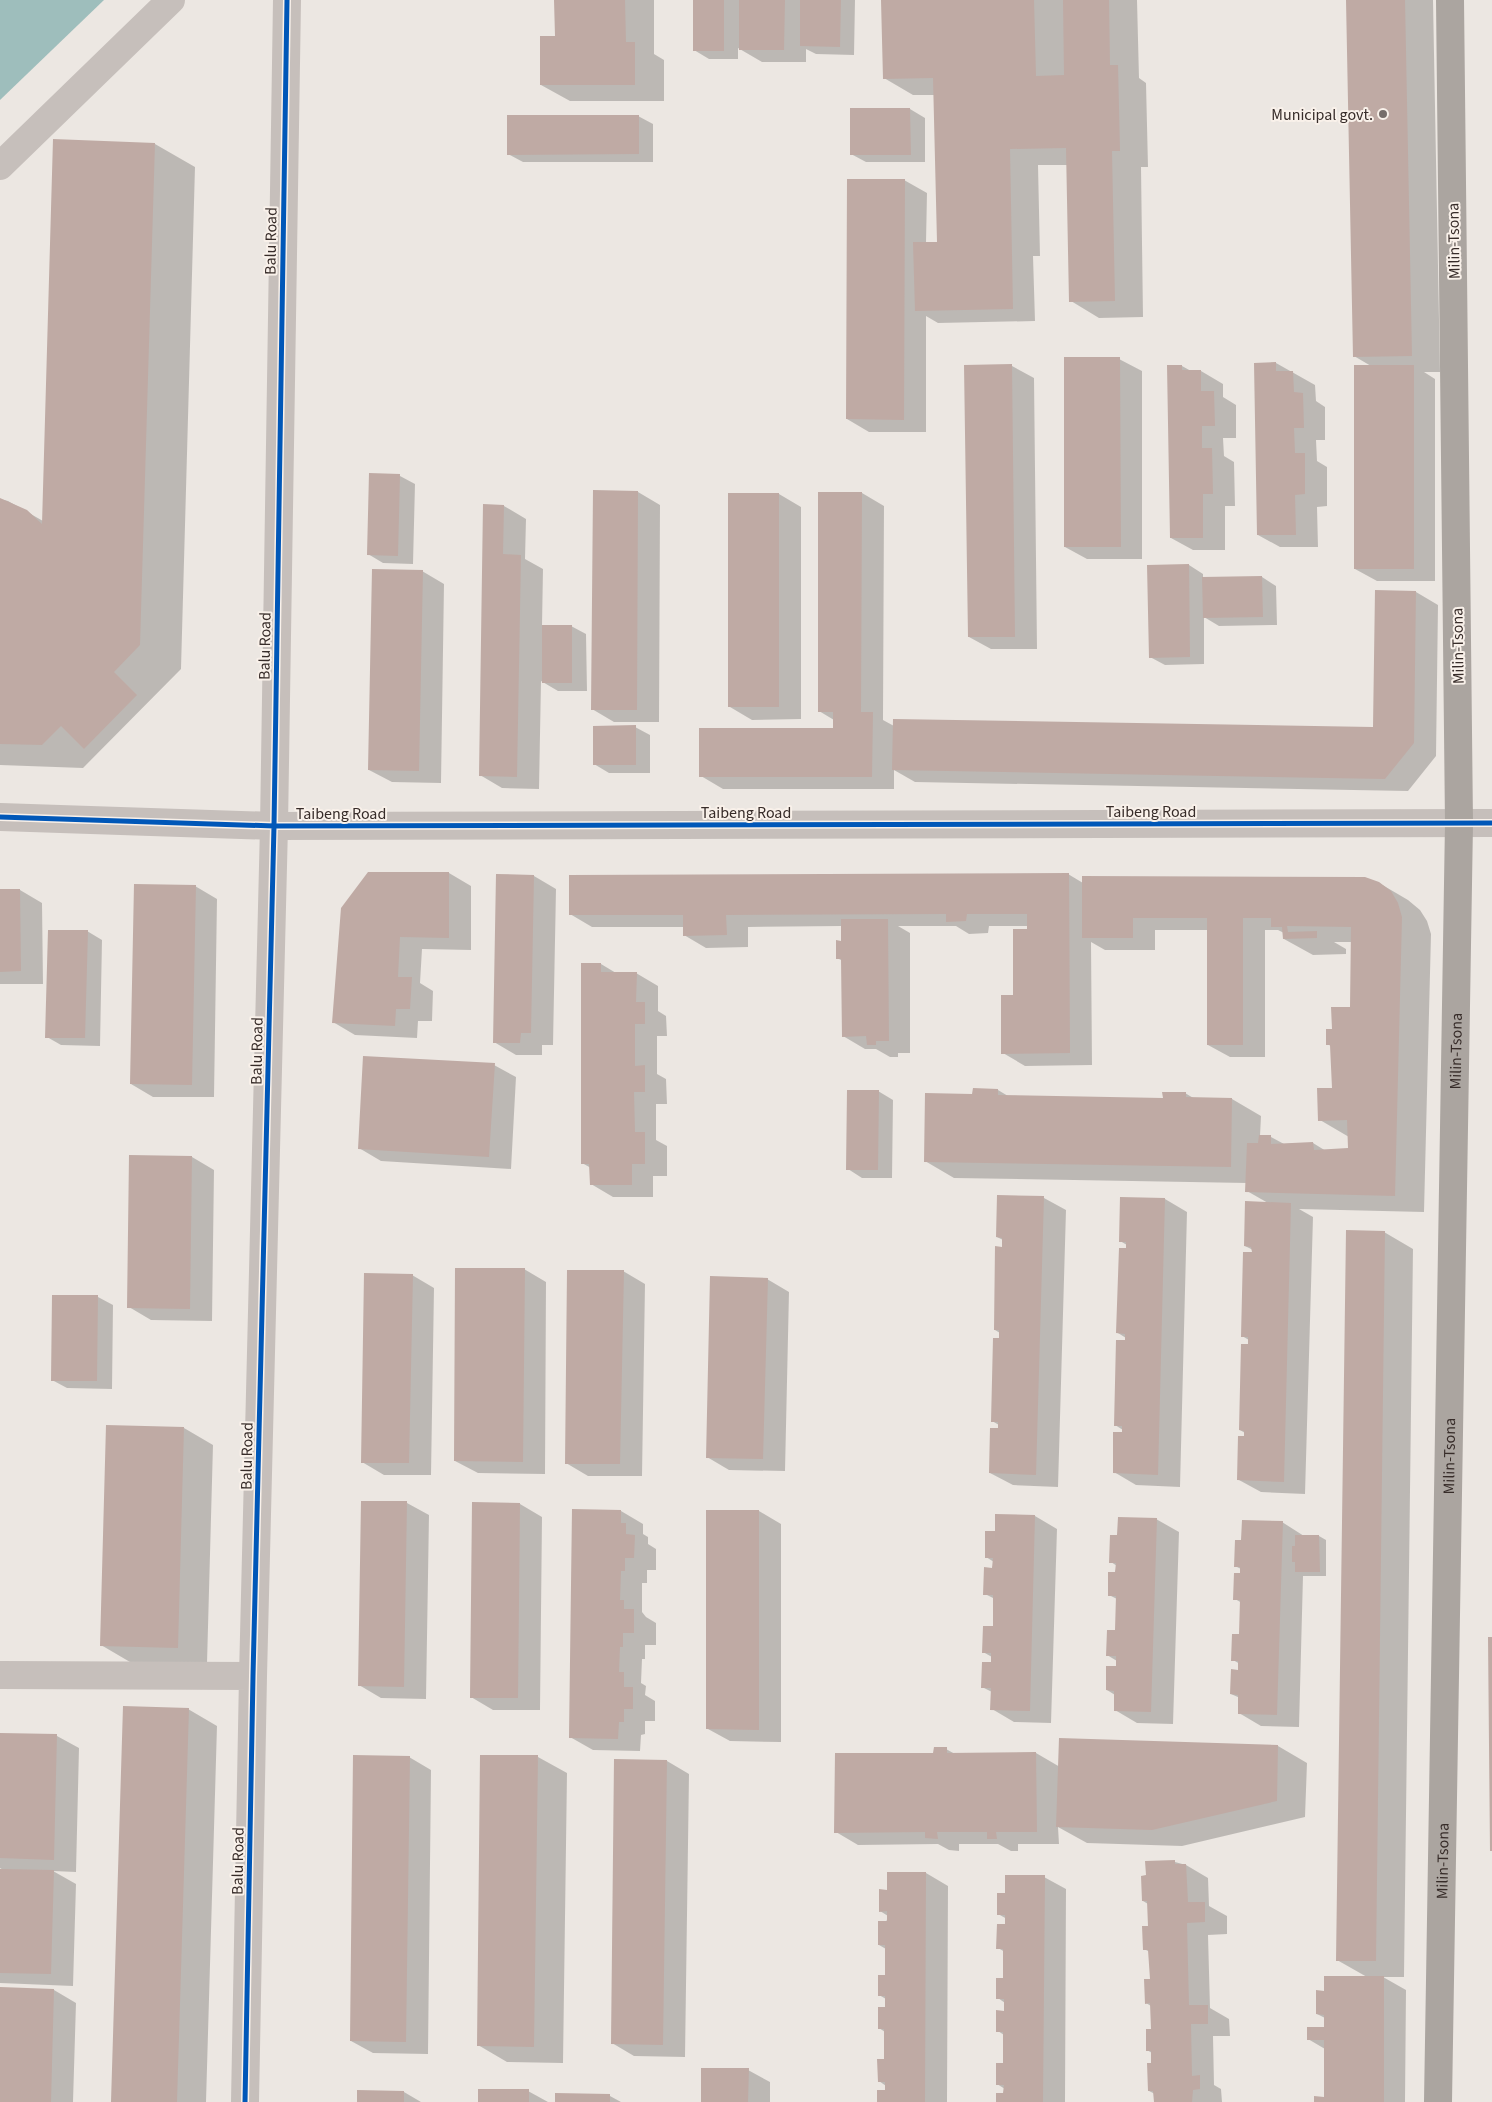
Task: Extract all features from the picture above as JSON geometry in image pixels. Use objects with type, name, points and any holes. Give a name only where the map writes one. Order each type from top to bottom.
[{"type":"highway","name":"Milin-Tsona","points":[[1438,2102],[1459,823],[1450,0]]},
{"type":"street","points":[[0,166],[171,0]]},
{"type":"street","name":"Balu Road","points":[[245,2102],[253,1676],[274,826],[286,0]]},
{"type":"street","name":"Taibeng Road","points":[[0,817],[274,826],[1492,823]]},
{"type":"street","points":[[0,1675],[253,1676]]},
{"type":"water","points":[[0,0],[104,0],[0,100]]},
{"type":"building","points":[[554,0],[625,0],[626,42],[635,42],[635,85],[540,85],[540,36],[555,36]]},
{"type":"building","points":[[693,0],[724,0],[724,51],[693,51]]},
{"type":"building","points":[[739,0],[785,0],[784,50],[739,50]]},
{"type":"building","points":[[800,0],[841,0],[840,47],[800,46]]},
{"type":"building","points":[[881,0],[1034,0],[1036,76],[1064,75],[1063,0],[1109,0],[1110,65],[1118,65],[1120,151],[1112,151],[1115,301],[1069,302],[1066,148],[1010,149],[1013,309],[915,311],[913,242],[937,242],[933,78],[883,79]]},
{"type":"building","points":[[1346,0],[1405,0],[1412,356],[1353,357]]},
{"type":"building","points":[[850,108],[910,108],[911,155],[850,155]]},
{"type":"building","points":[[507,115],[639,115],[639,154],[507,155]]},
{"type":"building","points":[[53,139],[155,143],[140,645],[114,672],[137,695],[84,749],[61,726],[42,745],[0,744],[0,498],[27,510],[42,524]]},
{"type":"building","points":[[847,179],[905,179],[904,420],[846,419]]},
{"type":"building","points":[[1064,357],[1120,357],[1121,547],[1064,547]]},
{"type":"building","points":[[1276,362],[1276,371],[1293,371],[1294,392],[1303,393],[1304,428],[1294,428],[1295,453],[1305,453],[1305,494],[1295,495],[1296,535],[1257,535],[1254,363]]},
{"type":"building","points":[[1012,364],[1015,637],[968,637],[964,365]]},
{"type":"building","points":[[1167,365],[1182,365],[1182,370],[1201,370],[1201,391],[1214,391],[1215,426],[1202,426],[1202,448],[1212,448],[1213,494],[1203,494],[1203,538],[1170,538]]},
{"type":"building","points":[[1354,365],[1414,365],[1414,569],[1354,569]]},
{"type":"building","points":[[369,473],[400,474],[398,556],[367,555]]},
{"type":"building","points":[[593,490],[638,491],[637,710],[591,710]]},
{"type":"building","points":[[818,492],[862,492],[861,712],[873,712],[872,777],[699,777],[699,728],[833,728],[833,712],[818,712]]},
{"type":"building","points":[[728,493],[779,493],[779,707],[728,707]]},
{"type":"building","points":[[483,504],[504,505],[503,554],[521,555],[517,777],[479,776]]},
{"type":"building","points":[[1189,564],[1190,657],[1149,658],[1147,565]]},
{"type":"building","points":[[372,569],[423,570],[419,771],[368,770]]},
{"type":"building","points":[[1262,576],[1263,617],[1203,618],[1202,577]]},
{"type":"building","points":[[1375,590],[1416,591],[1414,743],[1385,779],[892,770],[893,719],[1373,727]]},
{"type":"building","points":[[542,625],[572,625],[572,683],[542,683]]},
{"type":"building","points":[[636,725],[636,765],[593,765],[593,726]]},
{"type":"building","points":[[368,872],[449,872],[449,938],[400,937],[398,977],[412,977],[410,1009],[396,1009],[395,1026],[332,1023],[341,908]]},
{"type":"building","points":[[1069,873],[1070,1053],[1001,1054],[1001,995],[1013,995],[1013,929],[1027,929],[1027,914],[967,914],[966,921],[946,922],[946,914],[726,915],[727,935],[683,936],[683,915],[569,915],[569,875]]},
{"type":"building","points":[[496,874],[534,875],[531,1033],[521,1033],[520,1043],[493,1043]]},
{"type":"building","points":[[1082,876],[1365,877],[1379,882],[1391,891],[1398,903],[1402,917],[1395,1196],[1245,1192],[1247,1143],[1258,1143],[1259,1135],[1271,1135],[1271,1144],[1313,1142],[1314,1150],[1348,1148],[1347,1120],[1318,1121],[1317,1088],[1332,1088],[1330,1045],[1326,1045],[1326,1029],[1332,1029],[1331,1007],[1350,1007],[1351,927],[1287,926],[1288,932],[1317,931],[1317,938],[1283,939],[1282,927],[1271,927],[1271,918],[1243,918],[1243,1045],[1207,1045],[1207,918],[1133,918],[1133,938],[1082,938]]},
{"type":"building","points":[[134,884],[196,885],[192,1085],[130,1084]]},
{"type":"building","points":[[0,889],[20,889],[21,971],[0,972]]},
{"type":"building","points":[[841,919],[888,919],[889,1041],[876,1041],[876,1045],[867,1045],[866,1036],[842,1037],[841,959],[836,959],[836,940],[841,941]]},
{"type":"building","points":[[48,930],[88,930],[85,1038],[45,1038]]},
{"type":"building","points":[[581,963],[601,963],[601,972],[637,972],[636,1002],[645,1002],[645,1024],[635,1024],[635,1066],[645,1065],[645,1092],[634,1092],[635,1132],[645,1132],[645,1164],[632,1164],[632,1185],[590,1185],[589,1164],[581,1164]]},
{"type":"building","points":[[363,1056],[495,1063],[489,1157],[358,1149]]},
{"type":"building","points":[[973,1088],[998,1089],[998,1095],[1163,1098],[1162,1092],[1186,1092],[1186,1097],[1232,1098],[1231,1167],[924,1162],[925,1093],[972,1094]]},
{"type":"building","points":[[847,1090],[879,1090],[878,1170],[846,1170]]},
{"type":"building","points":[[129,1155],[192,1156],[190,1309],[127,1308]]},
{"type":"building","points":[[997,1195],[1044,1196],[1036,1475],[989,1473],[990,1428],[998,1428],[998,1422],[991,1422],[993,1338],[999,1338],[999,1330],[994,1330],[995,1246],[1002,1247],[1002,1238],[996,1237]]},
{"type":"building","points":[[1120,1197],[1165,1198],[1158,1475],[1113,1473],[1113,1432],[1122,1432],[1122,1426],[1114,1426],[1116,1340],[1125,1340],[1125,1334],[1116,1333],[1119,1248],[1126,1248],[1126,1242],[1119,1242]]},
{"type":"building","points":[[1245,1201],[1291,1203],[1284,1482],[1237,1480],[1238,1436],[1244,1436],[1244,1431],[1239,1430],[1241,1344],[1248,1344],[1248,1337],[1241,1337],[1243,1252],[1252,1252],[1251,1247],[1244,1246]]},
{"type":"building","points":[[1346,1230],[1385,1231],[1376,1961],[1336,1961]]},
{"type":"building","points":[[455,1268],[525,1268],[523,1462],[454,1461]]},
{"type":"building","points":[[567,1270],[624,1270],[620,1464],[565,1464]]},
{"type":"building","points":[[364,1273],[413,1274],[409,1463],[361,1463]]},
{"type":"building","points":[[710,1276],[768,1278],[763,1459],[706,1458]]},
{"type":"building","points":[[52,1295],[98,1295],[97,1381],[51,1381]]},
{"type":"building","points":[[106,1425],[184,1427],[178,1648],[100,1646]]},
{"type":"building","points":[[361,1501],[407,1501],[404,1687],[358,1686]]},
{"type":"building","points":[[472,1502],[520,1503],[518,1698],[470,1698]]},
{"type":"building","points":[[572,1509],[621,1510],[621,1523],[626,1523],[626,1534],[635,1535],[634,1558],[625,1558],[625,1571],[621,1571],[620,1600],[624,1600],[624,1609],[634,1609],[634,1633],[623,1633],[623,1647],[620,1647],[619,1672],[624,1672],[624,1687],[633,1687],[633,1709],[624,1709],[624,1722],[619,1722],[618,1739],[569,1738]]},
{"type":"building","points":[[706,1510],[759,1510],[759,1730],[706,1729]]},
{"type":"building","points":[[995,1514],[1035,1515],[1030,1711],[990,1710],[991,1688],[981,1688],[982,1662],[991,1662],[991,1653],[982,1653],[983,1626],[993,1626],[993,1595],[983,1595],[984,1567],[992,1568],[993,1558],[985,1558],[985,1531],[995,1531]]},
{"type":"building","points":[[1118,1517],[1157,1518],[1151,1712],[1114,1711],[1114,1691],[1106,1690],[1106,1666],[1116,1666],[1116,1656],[1106,1656],[1107,1630],[1115,1630],[1116,1596],[1108,1596],[1108,1572],[1115,1572],[1116,1563],[1109,1563],[1110,1535],[1117,1535]]},
{"type":"building","points":[[1242,1520],[1283,1521],[1277,1715],[1238,1714],[1238,1695],[1230,1694],[1231,1669],[1238,1670],[1238,1661],[1231,1661],[1232,1634],[1239,1634],[1240,1600],[1233,1600],[1234,1573],[1240,1573],[1240,1567],[1234,1567],[1235,1540],[1241,1540]]},
{"type":"building","points":[[1295,1535],[1319,1535],[1320,1572],[1295,1572],[1295,1562],[1292,1562],[1292,1546],[1295,1546]]},
{"type":"building","points":[[1488,1637],[1492,1637],[1492,1851],[1490,1851]]},
{"type":"building","points":[[123,1706],[189,1708],[177,2102],[111,2102]]},
{"type":"building","points":[[0,1733],[57,1734],[54,1860],[0,1858]]},
{"type":"building","points":[[1059,1738],[1278,1745],[1277,1801],[1152,1830],[1056,1827]]},
{"type":"building","points":[[934,1747],[947,1747],[947,1753],[1036,1752],[1037,1832],[996,1832],[997,1839],[987,1839],[987,1832],[937,1832],[938,1839],[925,1838],[925,1832],[834,1833],[835,1753],[933,1753]]},
{"type":"building","points":[[353,1755],[410,1756],[406,2042],[350,2041]]},
{"type":"building","points":[[480,1755],[538,1755],[534,2047],[477,2046]]},
{"type":"building","points":[[614,1759],[667,1760],[663,2045],[611,2044]]},
{"type":"building","points":[[1175,1860],[1175,1864],[1186,1864],[1188,1902],[1205,1902],[1205,1922],[1187,1923],[1189,2005],[1208,2005],[1208,2024],[1191,2024],[1192,2076],[1200,2075],[1200,2089],[1193,2090],[1192,2102],[1154,2102],[1153,2091],[1148,2091],[1147,2063],[1151,2063],[1151,2051],[1146,2051],[1146,2029],[1151,2029],[1150,2003],[1145,2004],[1144,1979],[1150,1979],[1148,1950],[1143,1950],[1142,1926],[1148,1926],[1147,1901],[1142,1901],[1141,1876],[1146,1875],[1145,1861]]},
{"type":"building","points":[[0,1869],[54,1870],[51,1974],[0,1973]]},
{"type":"building","points":[[887,1872],[926,1872],[925,2102],[877,2102],[877,2090],[885,2090],[885,2082],[878,2082],[877,2059],[884,2059],[884,2029],[878,2029],[878,2007],[885,2007],[885,1996],[878,1996],[878,1975],[885,1975],[885,1945],[878,1945],[878,1921],[887,1921],[887,1911],[879,1912],[879,1889],[887,1890]]},
{"type":"building","points":[[1005,1875],[1045,1875],[1043,2102],[996,2102],[996,2093],[1003,2093],[1004,2085],[996,2085],[996,2063],[1003,2063],[1003,2032],[996,2032],[996,2010],[1004,2011],[1004,1999],[996,1999],[996,1978],[1003,1978],[1003,1949],[996,1949],[997,1924],[1005,1924],[1005,1915],[997,1915],[997,1893],[1005,1893]]},
{"type":"building","points":[[1324,1976],[1384,1976],[1384,2102],[1314,2102],[1314,2096],[1324,2097],[1324,2040],[1307,2040],[1307,2027],[1324,2027],[1324,2015],[1316,2014],[1316,1990],[1324,1991]]},
{"type":"building","points":[[0,1987],[54,1989],[51,2102],[0,2102]]},
{"type":"building","points":[[701,2068],[749,2068],[748,2102],[701,2102]]},
{"type":"building","points":[[478,2089],[529,2089],[529,2102],[478,2102]]},
{"type":"building","points":[[357,2090],[404,2091],[404,2102],[357,2102]]},
{"type":"building","points":[[555,2093],[610,2094],[610,2102],[555,2102]]},
{"type":"cycle path","points":[[245,2102],[253,1676],[274,826],[287,0]]},
{"type":"cycle path","points":[[0,817],[274,826],[1492,823]]},
{"type":"place","name":"Municipal govt.","points":[[1383,114]]}]
